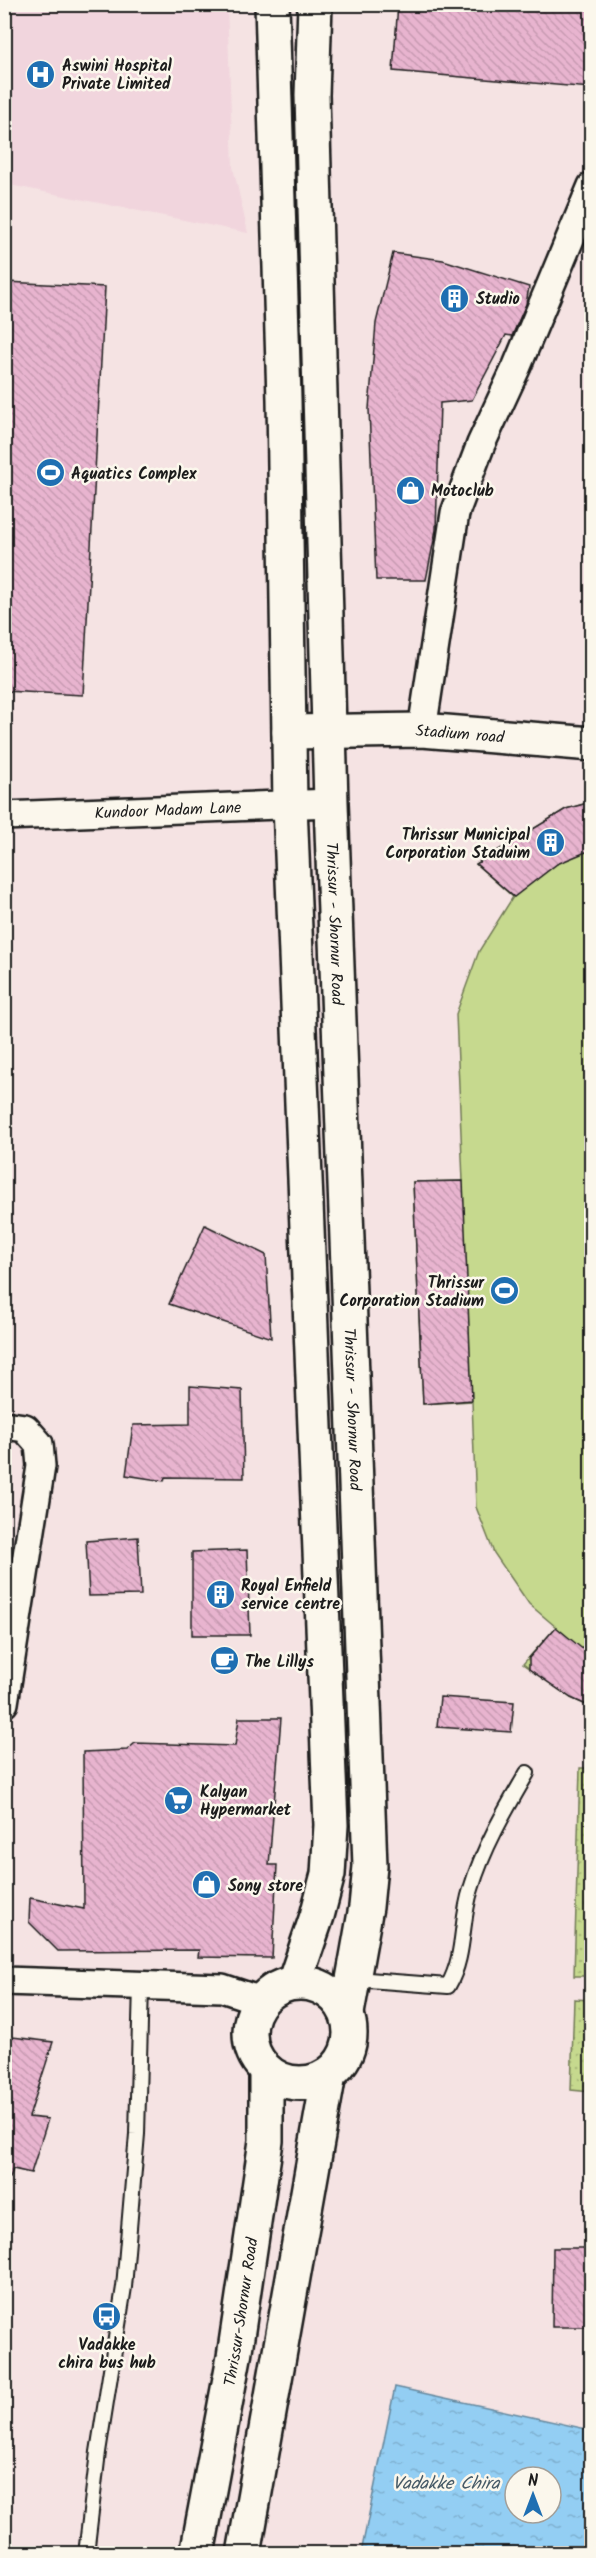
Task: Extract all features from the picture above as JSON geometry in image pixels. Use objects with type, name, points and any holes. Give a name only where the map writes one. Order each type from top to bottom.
[{"type":"main road","points":[[272,4],[291,805],[331,1825],[328,1874],[317,1916],[294,1983]]},
{"type":"main road","name":"Thrissur - Shornur Road","points":[[315,4],[313,129],[331,803],[370,1866],[355,1979],[347,2013]]},
{"type":"main road","points":[[276,131],[313,129]]},
{"type":"main road","points":[[285,478],[322,479]]},
{"type":"main road","name":"Stadium road","points":[[289,732],[422,730],[591,744]]},
{"type":"main road","points":[[294,1983],[310,1983],[326,1989],[338,1999],[347,2013],[351,2029],[349,2046],[341,2062],[329,2074],[314,2081],[296,2083],[280,2079],[266,2070],[255,2056],[250,2041],[250,2024],[255,2009],[261,2001],[278,1988],[294,1983]]},
{"type":"main road","name":"Thrissur-Shornur Road","points":[[197,2553],[234,2357],[266,2141],[266,2070]]},
{"type":"main road","points":[[244,2553],[329,2074]]},
{"type":"street","points":[[422,730],[454,513],[591,186]]},
{"type":"street","name":"Kundoor Madam Lane","points":[[4,816],[331,803]]},
{"type":"street","points":[[4,1425],[26,1428],[39,1444],[41,1466],[11,1622],[4,1703]]},
{"type":"street","points":[[4,1981],[222,1988],[261,2001]]},
{"type":"lane","points":[[355,1979],[448,1986],[458,1969],[471,1889],[489,1846],[527,1773]]},
{"type":"lane","points":[[86,2553],[98,2452],[124,2287],[137,2134],[141,1985]]},
{"type":"shaded area","points":[[5,4],[227,5],[233,167],[248,233],[5,184]]},
{"type":"green space","name":"Thrissur Corporation Stadium","points":[[591,802],[591,1707],[571,1698],[523,1664],[556,1627],[529,1604],[494,1553],[476,1507],[472,1401],[423,1404],[413,1182],[463,1181],[456,1014],[479,951],[513,897],[476,864],[566,809]]},
{"type":"green space","points":[[580,1768],[591,1768],[591,1976],[574,1976]]},
{"type":"green space","points":[[574,1999],[591,2000],[591,2092],[571,2090]]},
{"type":"water","name":"Vadakke Chira","points":[[395,2387],[591,2430],[591,2553],[361,2553]]},
{"type":"building","points":[[398,4],[591,4],[591,88],[393,71]]},
{"type":"building","points":[[393,253],[443,260],[529,287],[526,304],[512,336],[506,335],[472,400],[440,403],[436,530],[426,580],[376,580],[369,409],[376,323]]},
{"type":"building","name":"Aquatics Complex","points":[[6,282],[105,287],[83,695],[4,691]]},
{"type":"building","name":"Thrissur Municipal Corporation Staduim","points":[[591,802],[591,850],[557,864],[514,897],[476,864],[566,809]]},
{"type":"building","points":[[463,1181],[472,1400],[423,1404],[413,1182]]},
{"type":"building","points":[[205,1225],[266,1255],[271,1338],[169,1304]]},
{"type":"building","points":[[190,1386],[242,1390],[244,1478],[165,1477],[164,1481],[126,1475],[133,1425],[190,1424]]},
{"type":"building","points":[[138,1537],[141,1595],[89,1596],[86,1541]]},
{"type":"building","name":"Royal Enfield service centre","points":[[247,1550],[250,1635],[192,1635],[192,1552]]},
{"type":"building","points":[[556,1627],[591,1656],[591,1707],[571,1698],[529,1669],[529,1658]]},
{"type":"building","points":[[440,1697],[514,1702],[511,1732],[437,1727]]},
{"type":"building","name":"Kalyan Hypermarket","points":[[239,1718],[281,1718],[269,1865],[277,1865],[272,1958],[198,1957],[199,1950],[58,1951],[29,1922],[30,1898],[84,1909],[83,1752],[127,1750],[135,1743],[235,1746]]},
{"type":"building","points":[[4,2036],[53,2042],[29,2117],[48,2119],[31,2173],[13,2169],[10,2178],[4,2177]]},
{"type":"building","points":[[553,2248],[591,2248],[591,2327],[552,2327]]},
{"type":"place","name":"Aswini Hospital Private Limited","points":[[41,74]]},
{"type":"place","name":"Studio","points":[[455,298]]},
{"type":"place","name":"Aquatics Complex","points":[[50,473]]},
{"type":"place","name":"Motoclub","points":[[410,490]]},
{"type":"place","name":"Thrissur Municipal Corporation Staduim","points":[[551,843]]},
{"type":"place","name":"Thrissur Corporation Stadium","points":[[505,1291]]},
{"type":"place","name":"Royal Enfield service centre","points":[[220,1594]]},
{"type":"place","name":"The Lillys","points":[[224,1661]]},
{"type":"place","name":"Kalyan Hypermarket","points":[[179,1800]]},
{"type":"place","name":"Sony store","points":[[207,1885]]},
{"type":"place","name":"Vadakke chira bus hub","points":[[107,2316]]}]
